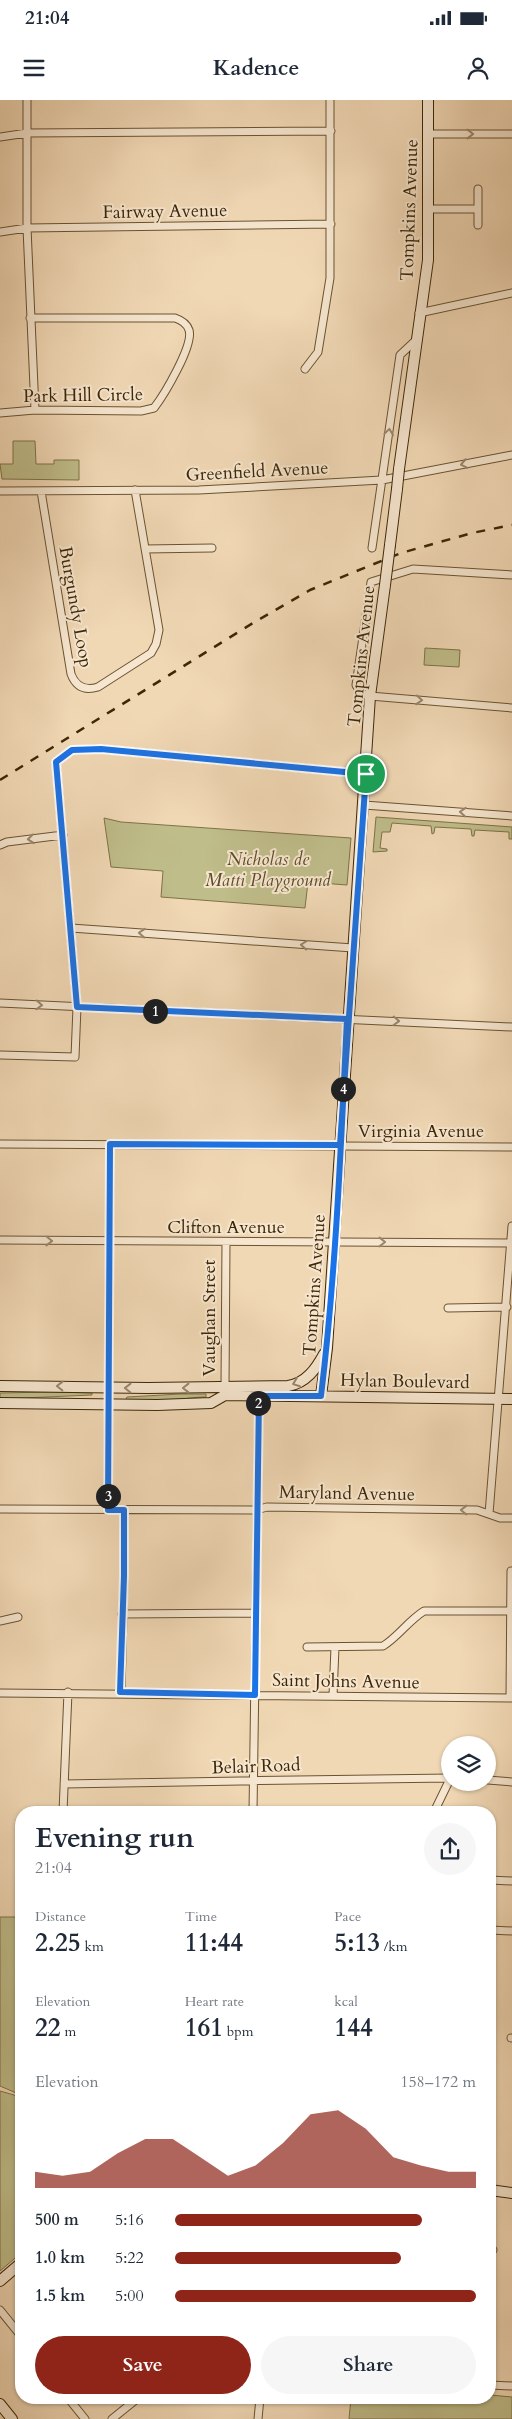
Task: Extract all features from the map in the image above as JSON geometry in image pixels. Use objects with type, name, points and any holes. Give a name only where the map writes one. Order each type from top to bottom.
[{"type":"street","points":[[27,100],[27,228],[34,410]]},
{"type":"street","points":[[305,369],[318,352],[330,278],[330,100]]},
{"type":"street","name":"Tompkins Avenue","points":[[321,1396],[327,1348],[347,1019],[364,805],[370,696],[419,313],[428,260],[428,100]]},
{"type":"street","points":[[0,137],[27,133],[330,131]]},
{"type":"street","points":[[428,134],[512,134]]},
{"type":"street","points":[[478,188],[478,225]]},
{"type":"street","points":[[428,209],[478,209]]},
{"type":"street","name":"Fairway Avenue","points":[[0,232],[27,228],[330,224]]},
{"type":"street","points":[[419,313],[512,294]]},
{"type":"street","name":"Park Hill Circle","points":[[0,413],[34,410],[141,411],[154,408],[164,395],[190,337],[187,326],[175,318],[30,318]]},
{"type":"street","points":[[372,548],[400,355],[416,340]]},
{"type":"street","name":"Greenfield Avenue","points":[[0,490],[199,490],[382,480],[512,455]]},
{"type":"street","name":"Burgundy Loop","points":[[41,491],[70,674],[73,682],[90,690],[98,687],[151,653],[156,644],[159,630],[135,490]]},
{"type":"street","points":[[145,549],[212,548]]},
{"type":"street","points":[[512,575],[413,569],[371,582],[356,685],[361,693],[370,696],[512,708]]},
{"type":"street","points":[[0,1055],[75,1057],[77,1007],[56,762],[72,750],[101,749],[366,774]]},
{"type":"street","points":[[364,805],[512,816]]},
{"type":"street","points":[[0,845],[7,842],[63,836]]},
{"type":"street","points":[[71,928],[353,948]]},
{"type":"street","points":[[0,1003],[512,1026]]},
{"type":"street","name":"Virginia Avenue","points":[[0,1144],[512,1147]]},
{"type":"street","points":[[108,1510],[110,1144]]},
{"type":"street","points":[[489,1514],[507,1308],[512,1226]]},
{"type":"street","name":"Clifton Avenue","points":[[0,1240],[511,1243]]},
{"type":"street","name":"Vaughan Street","points":[[225,1392],[226,1242]]},
{"type":"street","points":[[448,1308],[507,1308]]},
{"type":"street","points":[[225,1392],[293,1385],[308,1377],[318,1367],[327,1348]]},
{"type":"street","name":"Hylan Boulevard","points":[[0,1386],[225,1392],[259,1396],[512,1399]]},
{"type":"street","name":"Hylan Boulevard","points":[[0,1403],[211,1403],[225,1392]]},
{"type":"street","points":[[253,1806],[259,1396]]},
{"type":"street","name":"Maryland Avenue","points":[[0,1509],[256,1510],[267,1507],[478,1510],[500,1518],[512,1518]]},
{"type":"street","points":[[120,1692],[124,1510]]},
{"type":"street","points":[[511,1570],[511,1698]]},
{"type":"street","points":[[307,1647],[383,1646],[391,1641],[415,1616],[424,1612],[510,1611]]},
{"type":"street","points":[[122,1614],[256,1614]]},
{"type":"street","points":[[0,1621],[18,1617]]},
{"type":"street","points":[[333,1696],[335,1647]]},
{"type":"street","points":[[63,1806],[68,1692]]},
{"type":"street","name":"Saint Johns Avenue","points":[[0,1693],[120,1692],[511,1698]]},
{"type":"street","name":"Belair Road","points":[[64,1784],[441,1779]]},
{"type":"street","points":[[496,1781],[512,1782]]},
{"type":"street","points":[[437,1806],[444,1791]]},
{"type":"street","points":[[496,1880],[512,1881]]},
{"type":"street","points":[[496,1930],[512,1930]]},
{"type":"street","points":[[496,2191],[512,2192]]},
{"type":"street","points":[[0,2281],[15,2268]]},
{"type":"street","points":[[0,2310],[15,2329]]},
{"type":"street","points":[[496,2385],[512,2386]]},
{"type":"street","points":[[0,2404],[12,2419]]},
{"type":"street","points":[[73,2404],[85,2419]]},
{"type":"street","points":[[112,2419],[131,2404]]},
{"type":"street","points":[[258,2419],[259,2404]]},
{"type":"green space","points":[[13,441],[35,441],[36,464],[54,464],[54,460],[79,460],[79,480],[2,479],[0,464],[13,464]]},
{"type":"green space","points":[[425,648],[460,650],[459,667],[424,665]]},
{"type":"green space","points":[[376,817],[512,827],[512,839],[509,839],[509,832],[475,830],[474,836],[472,836],[471,829],[435,827],[432,834],[431,826],[392,823],[390,832],[382,832],[380,848],[387,849],[387,851],[373,852]]},
{"type":"green space","name":"Nicholas de Matti Playground","points":[[104,818],[121,822],[351,838],[347,885],[308,882],[305,908],[161,897],[163,871],[111,867]]},
{"type":"green space","points":[[0,1393],[92,1393],[92,1395],[0,1399]]},
{"type":"green space","points":[[206,1394],[206,1397],[142,1402],[126,1399],[127,1397]]},
{"type":"green space","points":[[0,1917],[15,1917],[15,2092],[0,2086]]},
{"type":"green space","points":[[0,2091],[15,2096],[15,2258],[0,2271]]},
{"type":"green space","points":[[496,2396],[512,2397],[512,2419],[349,2419],[350,2404],[496,2404]]},
{"type":"railway","points":[[0,780],[253,623],[310,590],[401,553],[472,533],[512,525]]},
{"type":"route","points":[[366,774],[101,749],[72,750],[56,762],[77,1007],[347,1019],[340,1145],[326,1363],[321,1396],[259,1396],[255,1695],[120,1692],[124,1510],[108,1510],[110,1144],[340,1145],[347,1027],[347,1019],[366,774]]}]
